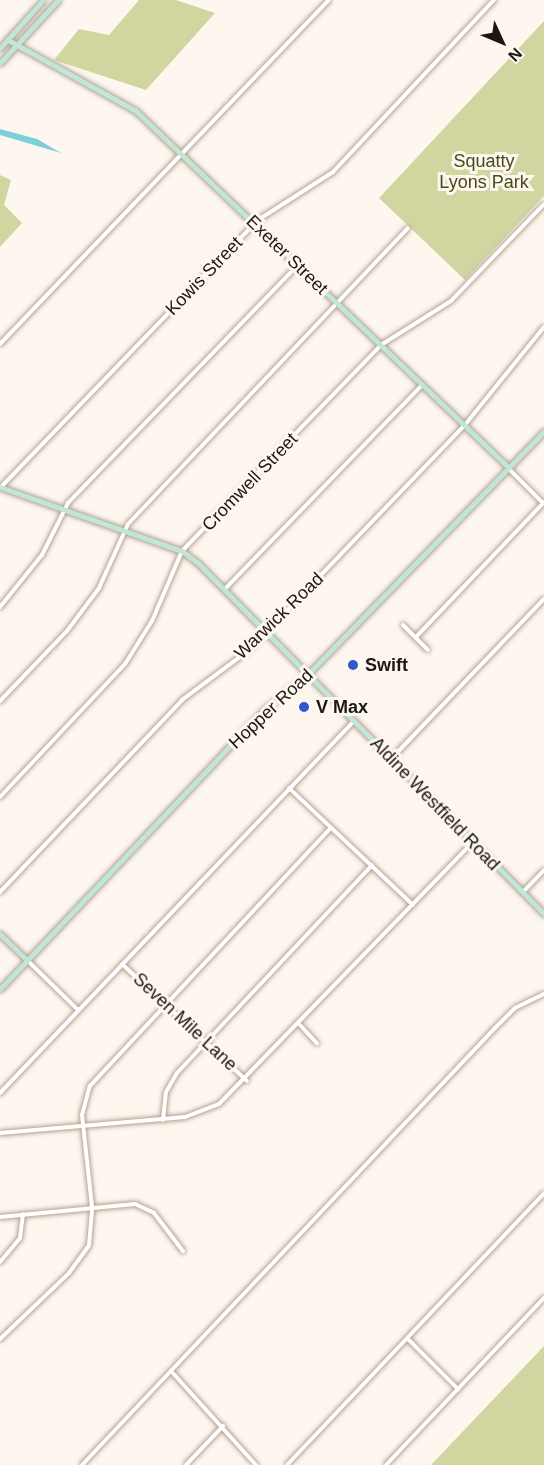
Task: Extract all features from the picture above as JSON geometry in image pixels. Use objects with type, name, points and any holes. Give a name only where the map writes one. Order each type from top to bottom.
[{"type":"main road","points":[[0,48],[43,0]]},
{"type":"main road","points":[[0,63],[58,0]]},
{"type":"main road","name":"Exeter Street","points":[[8,40],[120,99],[182,155],[508,467]]},
{"type":"main road","name":"Hopper Road","points":[[0,988],[265,709],[308,674],[544,431]]},
{"type":"main road","name":"Aldine Westfield Road","points":[[0,488],[182,551],[225,589],[544,914]]},
{"type":"main road","points":[[0,934],[27,960]]},
{"type":"street","points":[[0,344],[328,0]]},
{"type":"street","name":"Kowis Street","points":[[0,488],[254,224],[333,172],[494,0]]},
{"type":"street","name":"Cromwell Street","points":[[0,797],[125,664],[152,621],[182,551],[381,345],[451,301],[544,204]]},
{"type":"street","points":[[0,702],[92,596],[124,530],[408,228]]},
{"type":"street","points":[[0,608],[42,555],[63,509],[297,266]]},
{"type":"street","name":"Warwick Road","points":[[0,892],[182,700],[266,632],[464,426],[544,327]]},
{"type":"street","points":[[225,589],[422,385]]},
{"type":"street","name":"Exeter Street","points":[[508,467],[544,503]]},
{"type":"street","points":[[416,637],[544,503]]},
{"type":"street","points":[[391,759],[544,599]]},
{"type":"street","points":[[403,625],[428,650]]},
{"type":"street","points":[[0,1093],[355,720]]},
{"type":"street","points":[[289,788],[413,905]]},
{"type":"street","points":[[0,1339],[83,1256],[92,1207],[83,1129],[90,1086],[165,1002],[331,828]]},
{"type":"street","points":[[0,1133],[83,1129],[164,1120],[209,1110],[247,1081],[473,842]]},
{"type":"street","points":[[164,1120],[167,1086],[206,1041],[372,865]]},
{"type":"street","points":[[523,892],[544,870]]},
{"type":"street","points":[[27,960],[78,1010]]},
{"type":"street","name":"Seven Mile Lane","points":[[122,964],[247,1081]]},
{"type":"street","points":[[82,1465],[508,1014],[544,994]]},
{"type":"street","points":[[300,1025],[317,1042]]},
{"type":"street","points":[[287,1465],[544,1194]]},
{"type":"street","points":[[0,1216],[92,1207],[147,1208],[183,1251]]},
{"type":"street","points":[[0,1262],[20,1238],[23,1214]]},
{"type":"street","points":[[386,1465],[544,1298]]},
{"type":"street","points":[[408,1339],[458,1389]]},
{"type":"street","points":[[171,1371],[256,1465]]},
{"type":"street","points":[[186,1465],[223,1426]]},
{"type":"green space","points":[[139,0],[176,0],[215,13],[146,90],[54,60],[79,29],[109,35]]},
{"type":"green space","name":"Squatty Lyons Park","points":[[544,21],[544,196],[465,280],[379,198]]},
{"type":"green space","points":[[0,175],[11,180],[4,205],[22,223],[0,247]]},
{"type":"green space","points":[[544,1346],[544,1465],[431,1465]]},
{"type":"water","points":[[0,129],[37,139],[61,153],[0,135]]},
{"type":"place","name":"Swift","points":[[353,665]]},
{"type":"place","name":"V Max","points":[[304,707]]}]
